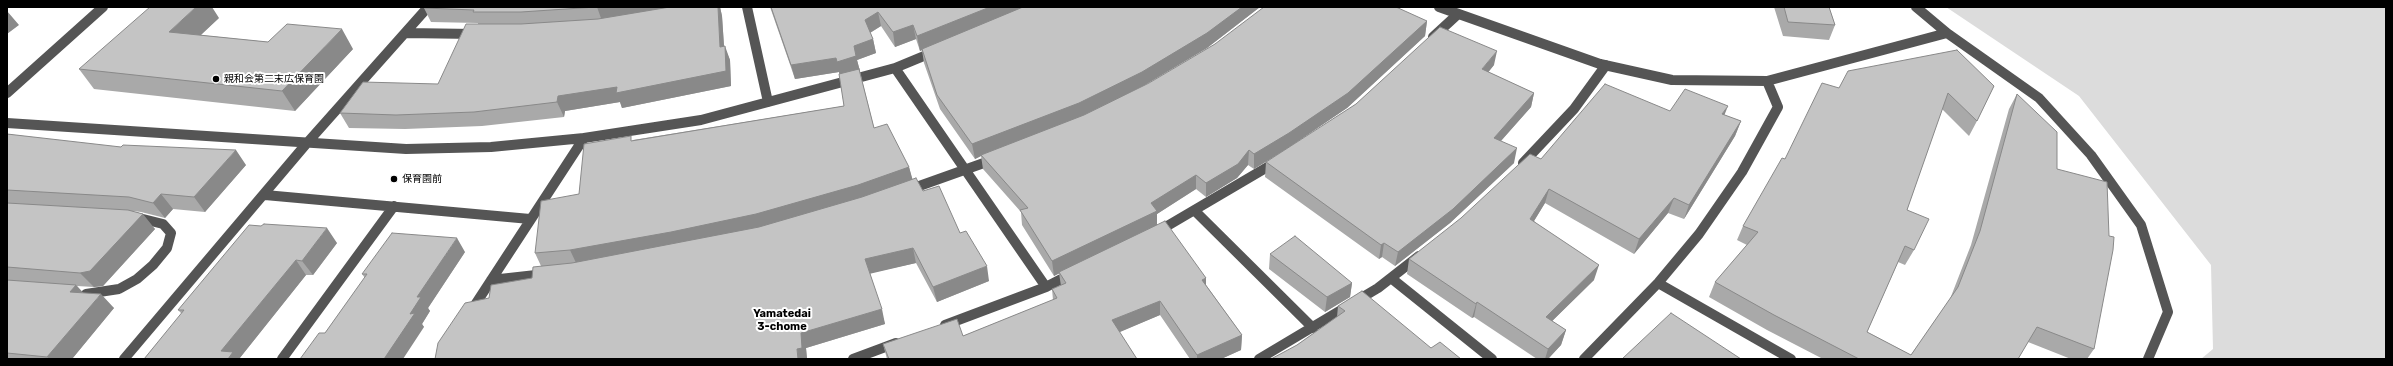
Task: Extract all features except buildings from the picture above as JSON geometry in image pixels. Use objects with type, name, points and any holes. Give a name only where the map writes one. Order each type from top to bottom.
[{"type":"street","points":[[7,93],[103,7]]},
{"type":"street","points":[[124,359],[265,195],[307,143],[428,7]]},
{"type":"street","points":[[747,7],[768,102]]},
{"type":"street","points":[[1439,7],[1606,65],[1672,80],[1767,81],[1947,33]]},
{"type":"street","points":[[1916,7],[1947,33],[2039,98],[2091,155],[2140,225],[2168,312],[2148,359]]},
{"type":"street","points":[[1424,45],[1458,14]]},
{"type":"street","points":[[406,33],[482,34]]},
{"type":"street","points":[[7,123],[406,150],[491,147],[584,138],[701,120],[895,68],[946,47]]},
{"type":"street","points":[[1516,170],[1574,109],[1606,65]]},
{"type":"street","points":[[895,68],[1046,287]]},
{"type":"street","points":[[1584,359],[1658,283],[1699,234],[1738,178],[1778,107],[1767,81]]},
{"type":"street","points":[[465,319],[584,138]]},
{"type":"street","points":[[900,193],[1002,156]]},
{"type":"street","points":[[1145,238],[1195,211],[1286,156]]},
{"type":"street","points":[[265,195],[530,219]]},
{"type":"street","points":[[282,359],[394,206]]},
{"type":"street","points":[[1195,211],[1313,328]]},
{"type":"street","points":[[78,293],[94,294],[119,289],[137,279],[153,265],[167,248],[171,233],[163,224],[140,218],[121,217]]},
{"type":"street","points":[[1260,359],[1313,328],[1391,278],[1425,251]]},
{"type":"street","points":[[936,328],[1046,287],[1081,269]]},
{"type":"street","points":[[491,280],[554,274]]},
{"type":"street","points":[[1391,278],[1492,359]]},
{"type":"street","points":[[1658,283],[1791,359]]},
{"type":"street","points":[[855,359],[907,339]]},
{"type":"shaded area","points":[[1946,7],[2386,7],[2386,359],[2201,359],[2213,349],[2211,265],[2079,96]]},
{"type":"place","name":"親和会第二末広保育園","points":[[216,79]]},
{"type":"place","name":"保育園前","points":[[394,179]]},
{"type":"district","name":"Yamatedai 3-chome","points":[[782,320]]}]
